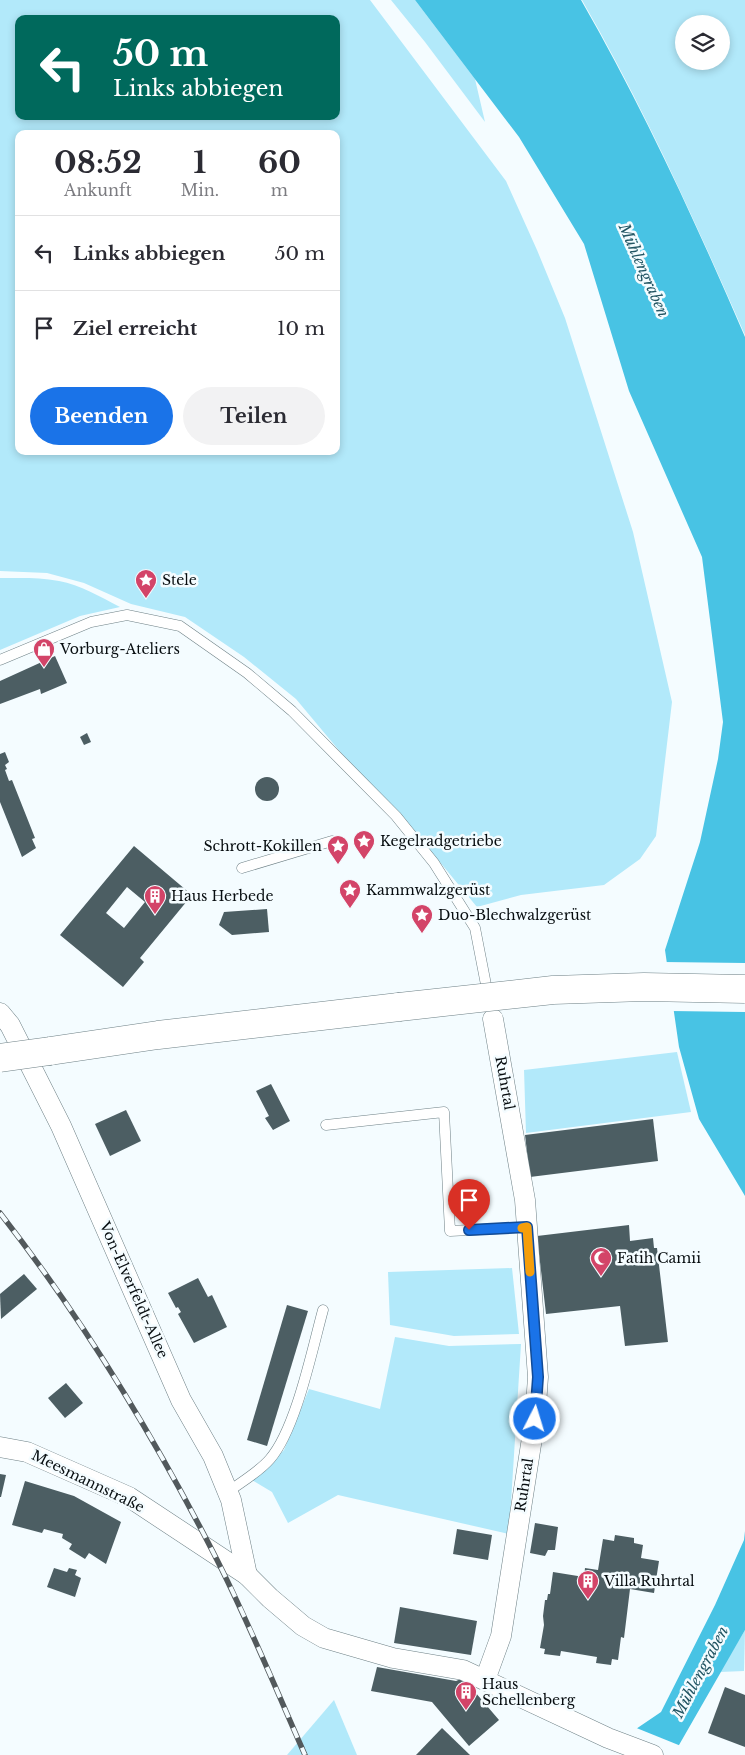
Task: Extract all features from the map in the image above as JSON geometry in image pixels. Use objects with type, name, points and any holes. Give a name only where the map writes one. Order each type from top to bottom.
[{"type":"main road","points":[[0,1058],[158,1035],[399,1006],[553,990],[644,987],[745,988]]},
{"type":"street","name":"Von-Elverfeldt-Allee","points":[[0,1013],[10,1025],[61,1126],[181,1400],[213,1456],[228,1492],[247,1575]]},
{"type":"street","name":"Ruhrtal","points":[[485,1680],[501,1636],[535,1419],[538,1377],[525,1200],[494,1019]]},
{"type":"street","name":"Meesmannstraße","points":[[0,1447],[27,1452],[128,1497],[247,1575]]},
{"type":"street","points":[[247,1575],[270,1598],[303,1626],[324,1638],[393,1658],[463,1670],[608,1738],[653,1755]]},
{"type":"lane","points":[[0,660],[91,622],[127,615],[180,626],[247,673],[292,711],[396,816],[434,863],[475,928],[494,1019]]},
{"type":"lane","points":[[242,868],[332,841]]},
{"type":"lane","points":[[326,1125],[444,1112],[450,1231],[527,1227]]},
{"type":"lane","points":[[228,1492],[269,1460],[278,1448],[288,1426],[302,1384],[323,1310]]},
{"type":"shaded area","points":[[0,0],[370,0],[506,181],[565,318],[633,532],[672,702],[656,836],[640,859],[604,885],[521,895],[477,907],[400,814],[342,754],[296,699],[244,657],[185,617],[131,604],[84,583],[47,573],[0,571]]},
{"type":"shaded area","points":[[391,0],[415,0],[475,79],[485,122],[425,42]]},
{"type":"shaded area","points":[[582,0],[745,0],[745,335],[668,165],[627,82]]},
{"type":"shaded area","points":[[0,578],[37,578],[67,583],[120,607],[80,616],[0,650]]},
{"type":"shaded area","points":[[677,1052],[691,1112],[526,1133],[524,1070]]},
{"type":"shaded area","points":[[512,1268],[519,1334],[454,1336],[390,1325],[388,1272]]},
{"type":"shaded area","points":[[395,1337],[449,1346],[521,1344],[509,1534],[338,1495],[288,1523],[272,1492],[252,1480],[284,1450],[309,1389],[380,1409]]},
{"type":"shaded area","points":[[745,1630],[744,1671],[720,1672]]},
{"type":"shaded area","points":[[334,1700],[357,1755],[287,1755]]},
{"type":"water","name":"Mühlengraben","points":[[415,0],[581,0],[626,82],[668,166],[745,337],[745,1196],[699,1119],[679,1047],[665,950],[700,842],[718,759],[723,722],[702,557],[629,391],[584,244],[519,137]]},
{"type":"water","name":"Mühlengraben","points":[[745,1531],[745,1630],[679,1745],[673,1755],[614,1755],[633,1731],[661,1712],[715,1605],[744,1540]]},
{"type":"pier","points":[[664,962],[745,963],[745,1012],[671,1011]]},
{"type":"pier","points":[[634,1727],[681,1746],[676,1755],[612,1755]]},
{"type":"building","name":"Vorburg-Ateliers","points":[[55,656],[67,683],[41,694],[40,689],[0,704],[0,681]]},
{"type":"building","points":[[87,733],[91,742],[84,745],[80,737]]},
{"type":"building","points":[[5,752],[9,762],[5,765],[7,769],[5,770],[9,781],[12,780],[35,838],[32,839],[36,848],[22,857],[0,802],[0,754]]},
{"type":"building","points":[[262,777],[272,777],[279,784],[279,794],[272,801],[262,801],[255,794],[255,784]]},
{"type":"building","name":"Haus Herbede","points":[[134,846],[192,895],[140,958],[144,962],[123,987],[60,935]],"holes":[[[127,887],[145,902],[124,928],[106,913]]]},
{"type":"building","points":[[267,909],[269,932],[232,935],[219,925],[224,912]]},
{"type":"building","points":[[271,1084],[290,1121],[273,1130],[265,1118],[269,1116],[256,1091]]},
{"type":"building","points":[[126,1110],[141,1141],[110,1156],[95,1124]]},
{"type":"building","points":[[653,1119],[658,1161],[530,1177],[525,1135]]},
{"type":"building","name":"Fatih Camii","points":[[629,1225],[630,1241],[653,1238],[654,1248],[657,1248],[668,1342],[625,1346],[620,1306],[546,1314],[537,1236]]},
{"type":"building","points":[[24,1274],[37,1289],[1,1319],[0,1294]]},
{"type":"building","points":[[198,1278],[208,1297],[212,1295],[227,1327],[194,1343],[178,1314],[181,1312],[178,1307],[176,1308],[168,1293]]},
{"type":"building","points":[[287,1305],[308,1311],[267,1446],[247,1440]]},
{"type":"building","points":[[66,1383],[83,1403],[65,1418],[48,1398]]},
{"type":"building","points":[[0,1474],[6,1475],[1,1497],[0,1497]]},
{"type":"building","points":[[25,1481],[74,1496],[121,1522],[106,1564],[89,1553],[85,1559],[69,1549],[72,1544],[62,1538],[63,1534],[44,1529],[42,1533],[12,1525]]},
{"type":"building","points":[[535,1523],[558,1527],[555,1550],[548,1550],[545,1556],[530,1553]]},
{"type":"building","points":[[457,1529],[492,1535],[488,1560],[453,1554]]},
{"type":"building","name":"Villa Ruhrtal","points":[[615,1535],[634,1538],[634,1543],[643,1545],[641,1558],[659,1561],[654,1593],[630,1589],[624,1638],[621,1637],[618,1660],[612,1659],[611,1665],[596,1663],[597,1657],[561,1651],[560,1656],[544,1654],[545,1649],[540,1648],[544,1625],[543,1616],[545,1600],[547,1600],[548,1594],[550,1594],[553,1572],[584,1577],[585,1568],[598,1570],[603,1539],[614,1541]]},
{"type":"building","points":[[54,1568],[67,1572],[69,1568],[77,1570],[75,1575],[81,1578],[75,1597],[47,1587]]},
{"type":"building","points":[[400,1607],[477,1621],[471,1655],[394,1643]]},
{"type":"building","name":"Haus Schellenberg","points":[[377,1667],[456,1681],[463,1678],[499,1720],[469,1746],[432,1702],[371,1691]]},
{"type":"building","points":[[725,1687],[745,1695],[745,1747],[708,1733]]},
{"type":"building","points":[[442,1728],[470,1755],[416,1755]]},
{"type":"railway","points":[[0,1213],[87,1335],[166,1464],[249,1627],[305,1755]]},
{"type":"slow traffic","points":[[522,1228],[527,1227],[530,1272]]},
{"type":"place","name":"Stele","points":[[146,599]]},
{"type":"place","name":"Vorburg-Ateliers","points":[[44,668]]},
{"type":"place","name":"Kegelradgetriebe","points":[[364,860]]},
{"type":"place","name":"Schrott-Kokillen","points":[[338,865]]},
{"type":"place","name":"Kammwalzgerüst","points":[[350,909]]},
{"type":"place","name":"Haus Herbede","points":[[155,915]]},
{"type":"place","name":"Duo-Blechwalzgerüst","points":[[422,934]]},
{"type":"place","name":"Fatih Camii","points":[[601,1277]]},
{"type":"place","name":"Villa Ruhrtal","points":[[588,1600]]},
{"type":"place","name":"Haus Schellenberg","points":[[466,1711]]},
{"type":"route","points":[[469,1230],[527,1227],[538,1377],[535,1419]]}]
